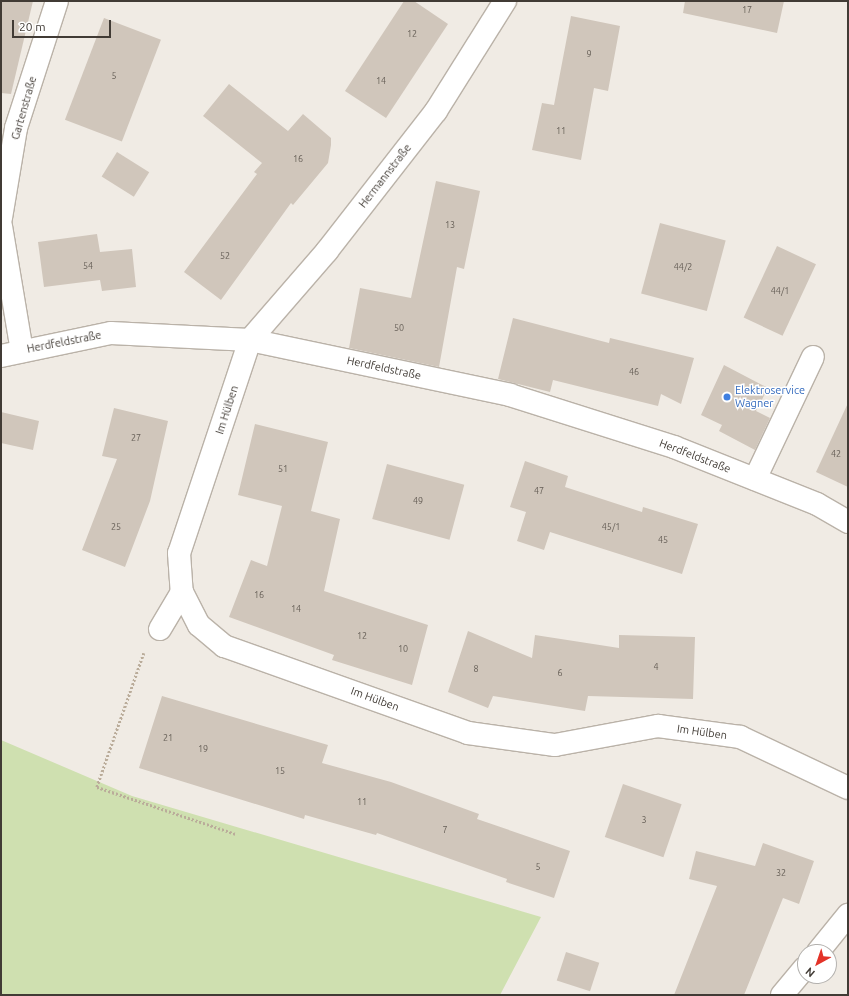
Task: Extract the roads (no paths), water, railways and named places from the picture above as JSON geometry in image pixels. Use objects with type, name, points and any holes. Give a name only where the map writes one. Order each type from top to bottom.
[{"type":"street","name":"Gartenstraße","points":[[1,218],[16,128],[57,1]]},
{"type":"street","name":"Hermannstraße","points":[[250,340],[327,251],[436,111],[504,1]]},
{"type":"street","points":[[1,226],[22,351]]},
{"type":"street","name":"Herdfeldstraße","points":[[1,356],[111,333],[250,340],[510,395],[674,447],[817,504],[848,522]]},
{"type":"street","name":"Im Hülben","points":[[250,340],[179,553],[182,592],[199,625],[224,646],[468,733],[555,745],[658,726],[740,737],[848,788]]},
{"type":"street","points":[[755,480],[813,357]]},
{"type":"street","points":[[160,629],[182,592]]},
{"type":"street","points":[[824,944],[848,915]]},
{"type":"street","points":[[782,995],[797,977]]},
{"type":"place","name":"Elektroservice Wagner","points":[[727,397]]}]
